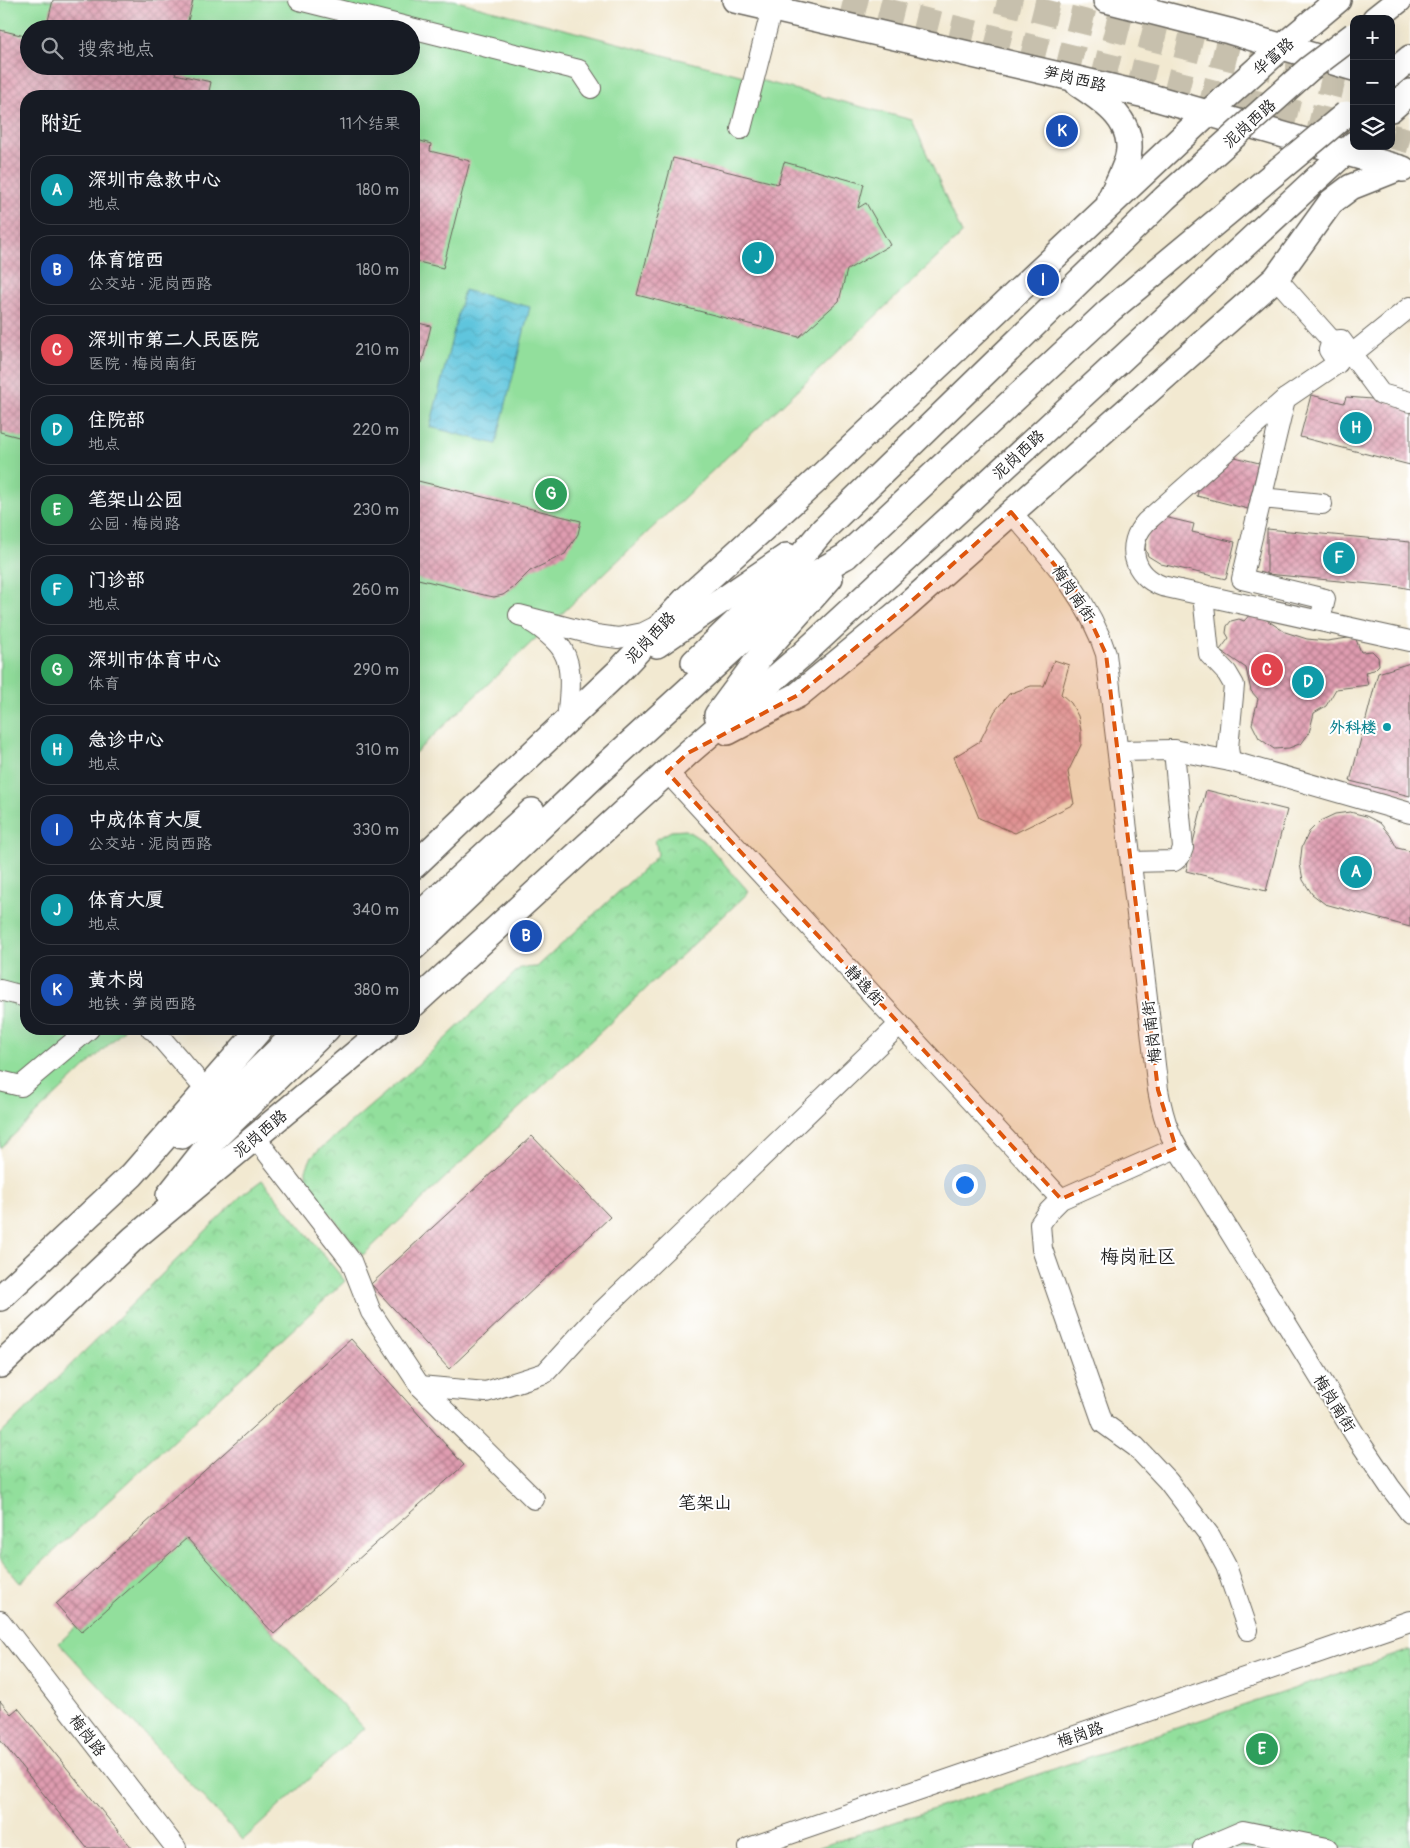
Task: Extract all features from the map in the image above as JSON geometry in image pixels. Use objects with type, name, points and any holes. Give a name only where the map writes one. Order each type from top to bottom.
[{"type":"main road","name":"笋岗西路","points":[[736,0],[1065,76],[1209,112],[1349,148],[1404,169]]},
{"type":"main road","points":[[1106,0],[1283,46],[1350,67]]},
{"type":"main road","name":"华富路","points":[[1209,112],[1338,0]]},
{"type":"main road","points":[[1380,15],[1399,0]]},
{"type":"main road","name":"华富路","points":[[1309,69],[1350,38]]},
{"type":"main road","points":[[1395,71],[1410,58]]},
{"type":"main road","name":"泥岗西路","points":[[420,914],[785,575],[823,530],[1165,198],[1309,69]]},
{"type":"main road","points":[[1065,76],[1110,106],[1126,130],[1128,158],[1106,208]]},
{"type":"main road","points":[[1395,80],[1410,85]]},
{"type":"main road","points":[[1395,105],[1410,92]]},
{"type":"main road","name":"泥岗西路","points":[[688,753],[763,653],[826,585],[846,556],[1110,310],[1350,110]]},
{"type":"main road","name":"泥岗西路","points":[[420,860],[618,672],[686,599],[826,471],[1209,112]]},
{"type":"main road","name":"泥岗西路","points":[[420,998],[688,753],[803,654],[1349,148]]},
{"type":"main road","points":[[688,753],[798,695],[905,607],[1276,278],[1331,202],[1352,187],[1404,169]]},
{"type":"main road","name":"泥岗西路","points":[[618,672],[823,530]]},
{"type":"main road","name":"泥岗西路","points":[[420,941],[592,778],[815,574],[846,556]]},
{"type":"main road","points":[[0,1298],[132,1175],[255,1035]]},
{"type":"main road","points":[[132,1175],[218,1109],[294,1035]]},
{"type":"main road","name":"泥岗西路","points":[[134,1238],[211,1142],[321,1035]]},
{"type":"main road","name":"泥岗西路","points":[[0,1365],[134,1238],[378,1035]]},
{"type":"street","points":[[299,0],[379,20]]},
{"type":"street","points":[[741,129],[772,8]]},
{"type":"street","points":[[420,30],[579,70],[591,88]]},
{"type":"street","points":[[1276,278],[1332,341]]},
{"type":"street","points":[[1352,354],[1410,306]]},
{"type":"street","points":[[1332,341],[1341,340],[1381,394],[1410,402]]},
{"type":"street","points":[[1332,341],[1329,350],[1338,363],[1285,399],[1146,522],[1138,534],[1134,553],[1136,562],[1145,578],[1162,586],[1410,641]]},
{"type":"street","points":[[1285,399],[1242,579],[1325,599],[1320,620]]},
{"type":"street","points":[[1261,498],[1322,504]]},
{"type":"street","name":"梅岗南街","points":[[1011,512],[1041,546],[1077,592],[1090,612],[1106,654],[1158,1090],[1164,1116],[1176,1148],[1191,1169],[1357,1438],[1410,1513]]},
{"type":"street","points":[[1203,595],[1209,654],[1228,673],[1234,685],[1228,748],[1230,761]]},
{"type":"street","points":[[566,720],[570,688],[568,668],[563,651],[537,626],[519,615],[596,635],[618,638],[642,633],[663,623]]},
{"type":"street","points":[[1131,862],[1174,861],[1180,856],[1183,848],[1174,750]]},
{"type":"street","points":[[1118,751],[1174,750],[1230,761],[1410,813]]},
{"type":"street","name":"静逸街","points":[[667,772],[1061,1199]]},
{"type":"street","points":[[0,990],[20,995]]},
{"type":"street","points":[[420,1386],[486,1392],[545,1373],[599,1314],[900,1024]]},
{"type":"street","points":[[0,1081],[21,1086],[83,1035]]},
{"type":"street","points":[[158,1035],[207,1091]]},
{"type":"street","points":[[255,1137],[351,1261],[371,1312],[420,1386],[534,1499]]},
{"type":"street","points":[[1176,1148],[1061,1199],[1040,1224],[1042,1249],[1103,1423],[1136,1447],[1168,1481],[1210,1536],[1226,1566],[1248,1630]]},
{"type":"street","name":"梅岗路","points":[[0,1621],[176,1848]]},
{"type":"street","name":"梅岗路","points":[[749,1848],[1410,1621]]},
{"type":"street","points":[[1203,1848],[1243,1831],[1327,1848]]},
{"type":"highlighted area","points":[[1011,512],[1077,592],[1106,654],[1158,1090],[1176,1148],[1061,1199],[667,772],[688,753],[798,695],[905,607]]},
{"type":"green space","points":[[0,0],[453,0],[912,120],[962,234],[420,748],[420,90],[20,90],[20,1035],[119,1035],[0,1148]]},
{"type":"green space","points":[[686,830],[705,842],[749,892],[363,1255],[306,1184],[306,1170],[312,1156],[411,1071],[520,968],[537,967],[650,863],[658,854],[655,840],[671,831]]},
{"type":"green space","points":[[262,1180],[345,1281],[20,1583],[0,1559],[0,1435],[243,1194]]},
{"type":"green space","points":[[180,1531],[274,1634],[364,1728],[243,1840],[59,1643]]},
{"type":"green space","points":[[1410,1650],[1410,1848],[817,1848]]},
{"type":"water","points":[[464,290],[530,307],[496,444],[430,427]]},
{"type":"building","points":[[53,0],[193,0],[188,20],[48,20]]},
{"type":"building","points":[[0,30],[20,35],[20,75],[180,75],[211,82],[209,90],[20,90],[20,437],[0,432]]},
{"type":"building","points":[[420,141],[431,144],[430,151],[470,161],[443,268],[420,262]]},
{"type":"building","points":[[673,158],[778,184],[784,162],[864,184],[858,208],[866,203],[890,245],[847,270],[839,301],[799,337],[637,295]]},
{"type":"building","points":[[420,323],[431,326],[422,363],[420,362]]},
{"type":"building","points":[[1311,395],[1344,403],[1346,397],[1385,400],[1410,410],[1410,465],[1300,437]]},
{"type":"building","points":[[1227,455],[1259,463],[1248,509],[1197,496],[1202,476]]},
{"type":"building","points":[[420,481],[581,521],[578,534],[565,554],[530,571],[513,588],[503,595],[494,597],[420,579]]},
{"type":"building","points":[[1160,516],[1194,524],[1192,532],[1235,542],[1226,579],[1161,564],[1148,556],[1145,548],[1147,537],[1150,530],[1157,527]]},
{"type":"building","points":[[1267,529],[1410,542],[1410,589],[1267,574]]},
{"type":"building","points":[[1253,611],[1285,632],[1307,639],[1327,641],[1355,637],[1361,652],[1372,651],[1378,657],[1379,665],[1374,670],[1365,672],[1368,685],[1336,689],[1326,706],[1314,713],[1309,733],[1302,743],[1289,748],[1274,749],[1259,738],[1252,724],[1258,699],[1251,691],[1246,668],[1220,650],[1229,638],[1226,633],[1227,626],[1231,621],[1239,619],[1244,621]]},
{"type":"building","points":[[1054,660],[1069,665],[1061,694],[1071,703],[1078,716],[1081,731],[1081,745],[1068,772],[1074,804],[1015,833],[979,818],[954,757],[980,741],[995,711],[1009,694],[1031,686],[1044,686]]},
{"type":"building","name":"外科楼","points":[[1410,663],[1410,796],[1350,781],[1378,673]]},
{"type":"building","points":[[1206,790],[1287,810],[1266,891],[1186,871]]},
{"type":"building","points":[[1350,812],[1366,816],[1380,823],[1390,835],[1397,848],[1410,851],[1410,927],[1325,904],[1312,894],[1303,880],[1300,864],[1302,847],[1309,832],[1320,821],[1335,814]]},
{"type":"building","points":[[532,1136],[610,1217],[449,1369],[371,1284]]},
{"type":"building","points":[[351,1339],[464,1465],[274,1634],[187,1538],[81,1632],[56,1604]]},
{"type":"building","points":[[0,1701],[11,1714],[18,1708],[132,1848],[87,1848],[0,1740]]},
{"type":"tunnel","points":[[843,0],[1350,126]]},
{"type":"tunnel","points":[[997,0],[1350,88]]},
{"type":"tunnel","points":[[1395,137],[1410,141]]},
{"type":"place","name":"黄木岗","points":[[1062,131]]},
{"type":"place","name":"体育大厦","points":[[758,258]]},
{"type":"place","name":"中成体育大厦","points":[[1043,280]]},
{"type":"place","name":"急诊中心","points":[[1356,428]]},
{"type":"place","name":"深圳市体育中心","points":[[551,494]]},
{"type":"place","name":"门诊部","points":[[1339,558]]},
{"type":"place","name":"深圳市第二人民医院","points":[[1267,670]]},
{"type":"place","name":"住院部","points":[[1308,682]]},
{"type":"place","name":"外科楼","points":[[1387,727]]},
{"type":"place","name":"深圳市急救中心","points":[[1356,872]]},
{"type":"place","name":"体育馆西","points":[[526,936]]},
{"type":"place","name":"笔架山公园","points":[[1262,1749]]},
{"type":"district","name":"梅岗社区","points":[[1138,1256]]},
{"type":"district","name":"笔架山","points":[[705,1503]]}]
